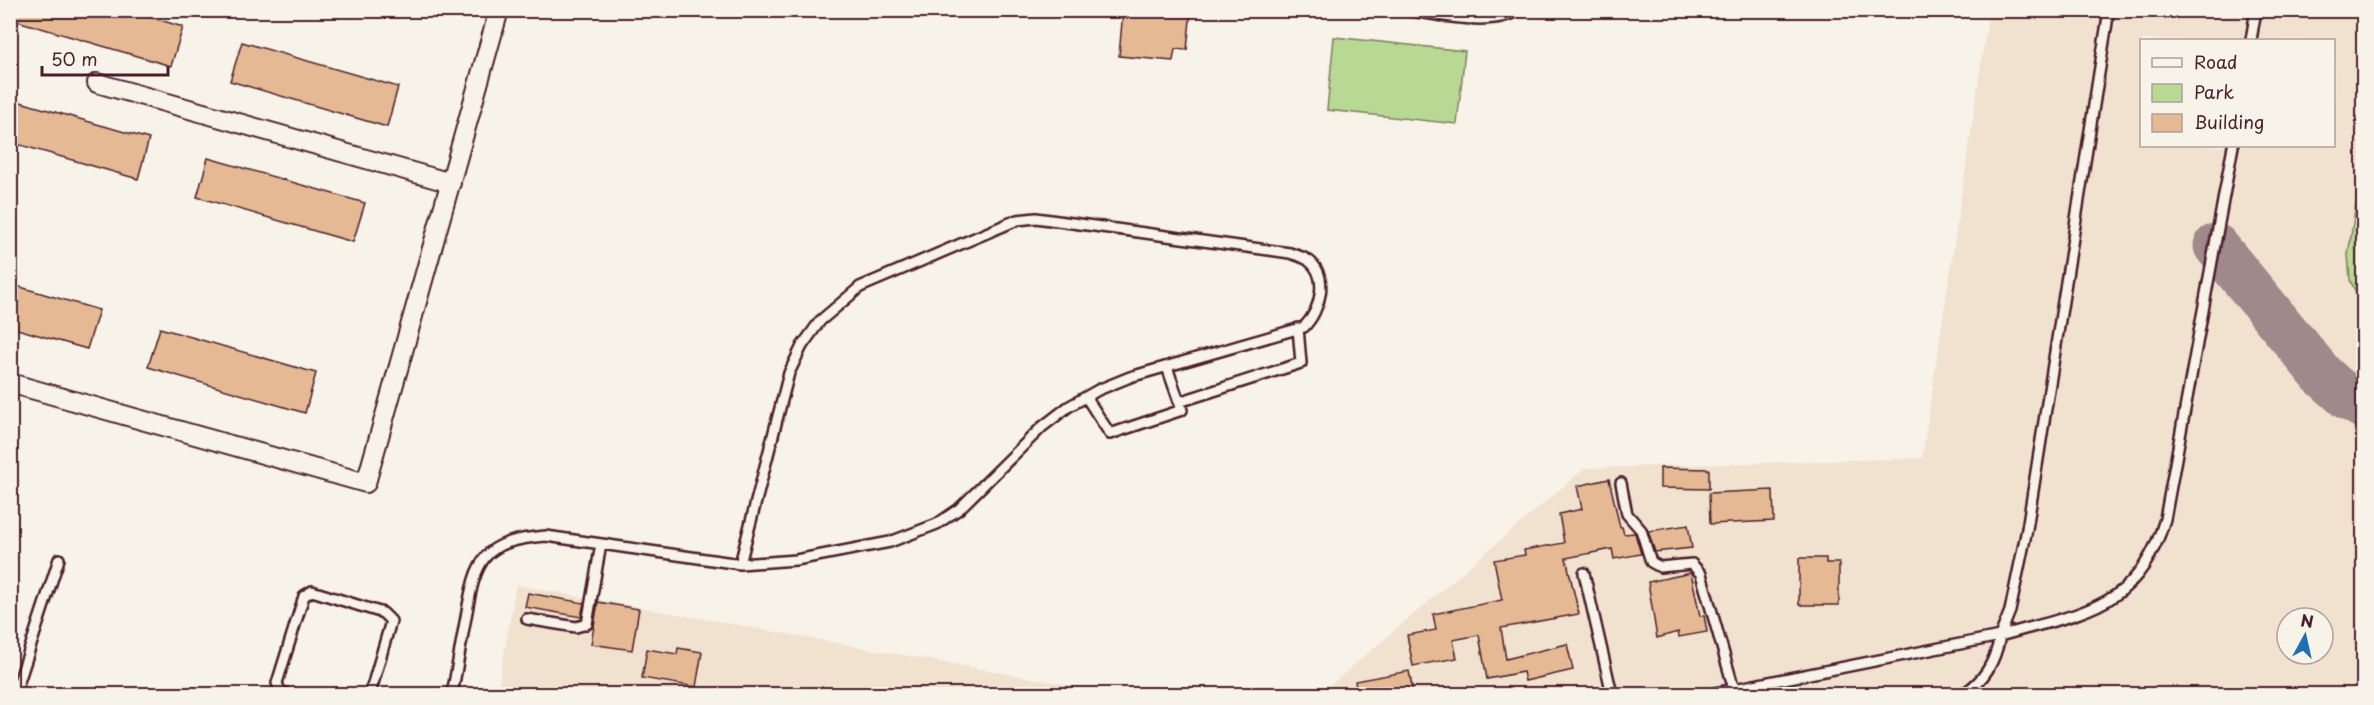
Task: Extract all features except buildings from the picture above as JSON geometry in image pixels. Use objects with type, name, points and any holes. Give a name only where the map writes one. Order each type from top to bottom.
[{"type":"street","points":[[10,383],[366,483],[499,10]]},
{"type":"street","points":[[97,83],[451,183]]},
{"type":"lane","points":[[1404,10],[1491,20],[1510,16],[1518,10]]},
{"type":"lane","points":[[1963,694],[1989,671],[1997,654],[2000,636],[2010,611],[2027,529],[2109,10]]},
{"type":"lane","points":[[2250,39],[2256,10]]},
{"type":"lane","points":[[1709,694],[2000,636],[2106,602],[2127,588],[2145,569],[2157,548],[2165,519],[2233,147]]},
{"type":"lane","points":[[452,694],[473,576],[481,562],[506,544],[525,537],[546,536],[740,564],[796,560],[890,542],[930,528],[959,509],[1042,427],[1086,397],[1130,377],[1304,327],[1315,315],[1320,301],[1316,268],[1307,259],[1290,254],[1059,219],[1017,220],[860,287],[820,321],[802,346],[789,373],[740,564]]},
{"type":"lane","points":[[1179,402],[1301,363],[1298,328]]},
{"type":"lane","points":[[1086,397],[1110,434],[1182,410],[1167,367]]},
{"type":"lane","points":[[1621,483],[1627,514],[1641,530],[1651,562],[1660,567],[1692,564],[1701,574],[1734,689]]},
{"type":"lane","points":[[527,619],[576,627],[587,624],[601,544]]},
{"type":"lane","points":[[15,694],[59,560]]},
{"type":"lane","points":[[1584,573],[1612,694]]},
{"type":"lane","points":[[287,694],[280,691],[277,682],[304,596],[312,591],[383,613],[391,621],[370,694]]},
{"type":"shaded area","points":[[1989,11],[2363,11],[2363,694],[1320,694],[1585,468],[1922,458]]},
{"type":"shaded area","points":[[516,585],[1119,694],[497,694]]},
{"type":"green space","points":[[1334,37],[1465,51],[1457,124],[1327,110]]},
{"type":"green space","points":[[2363,159],[2364,308],[2350,280],[2348,255]]},
{"type":"taxiway","points":[[2216,246],[2322,375],[2348,398],[2364,407]]}]
